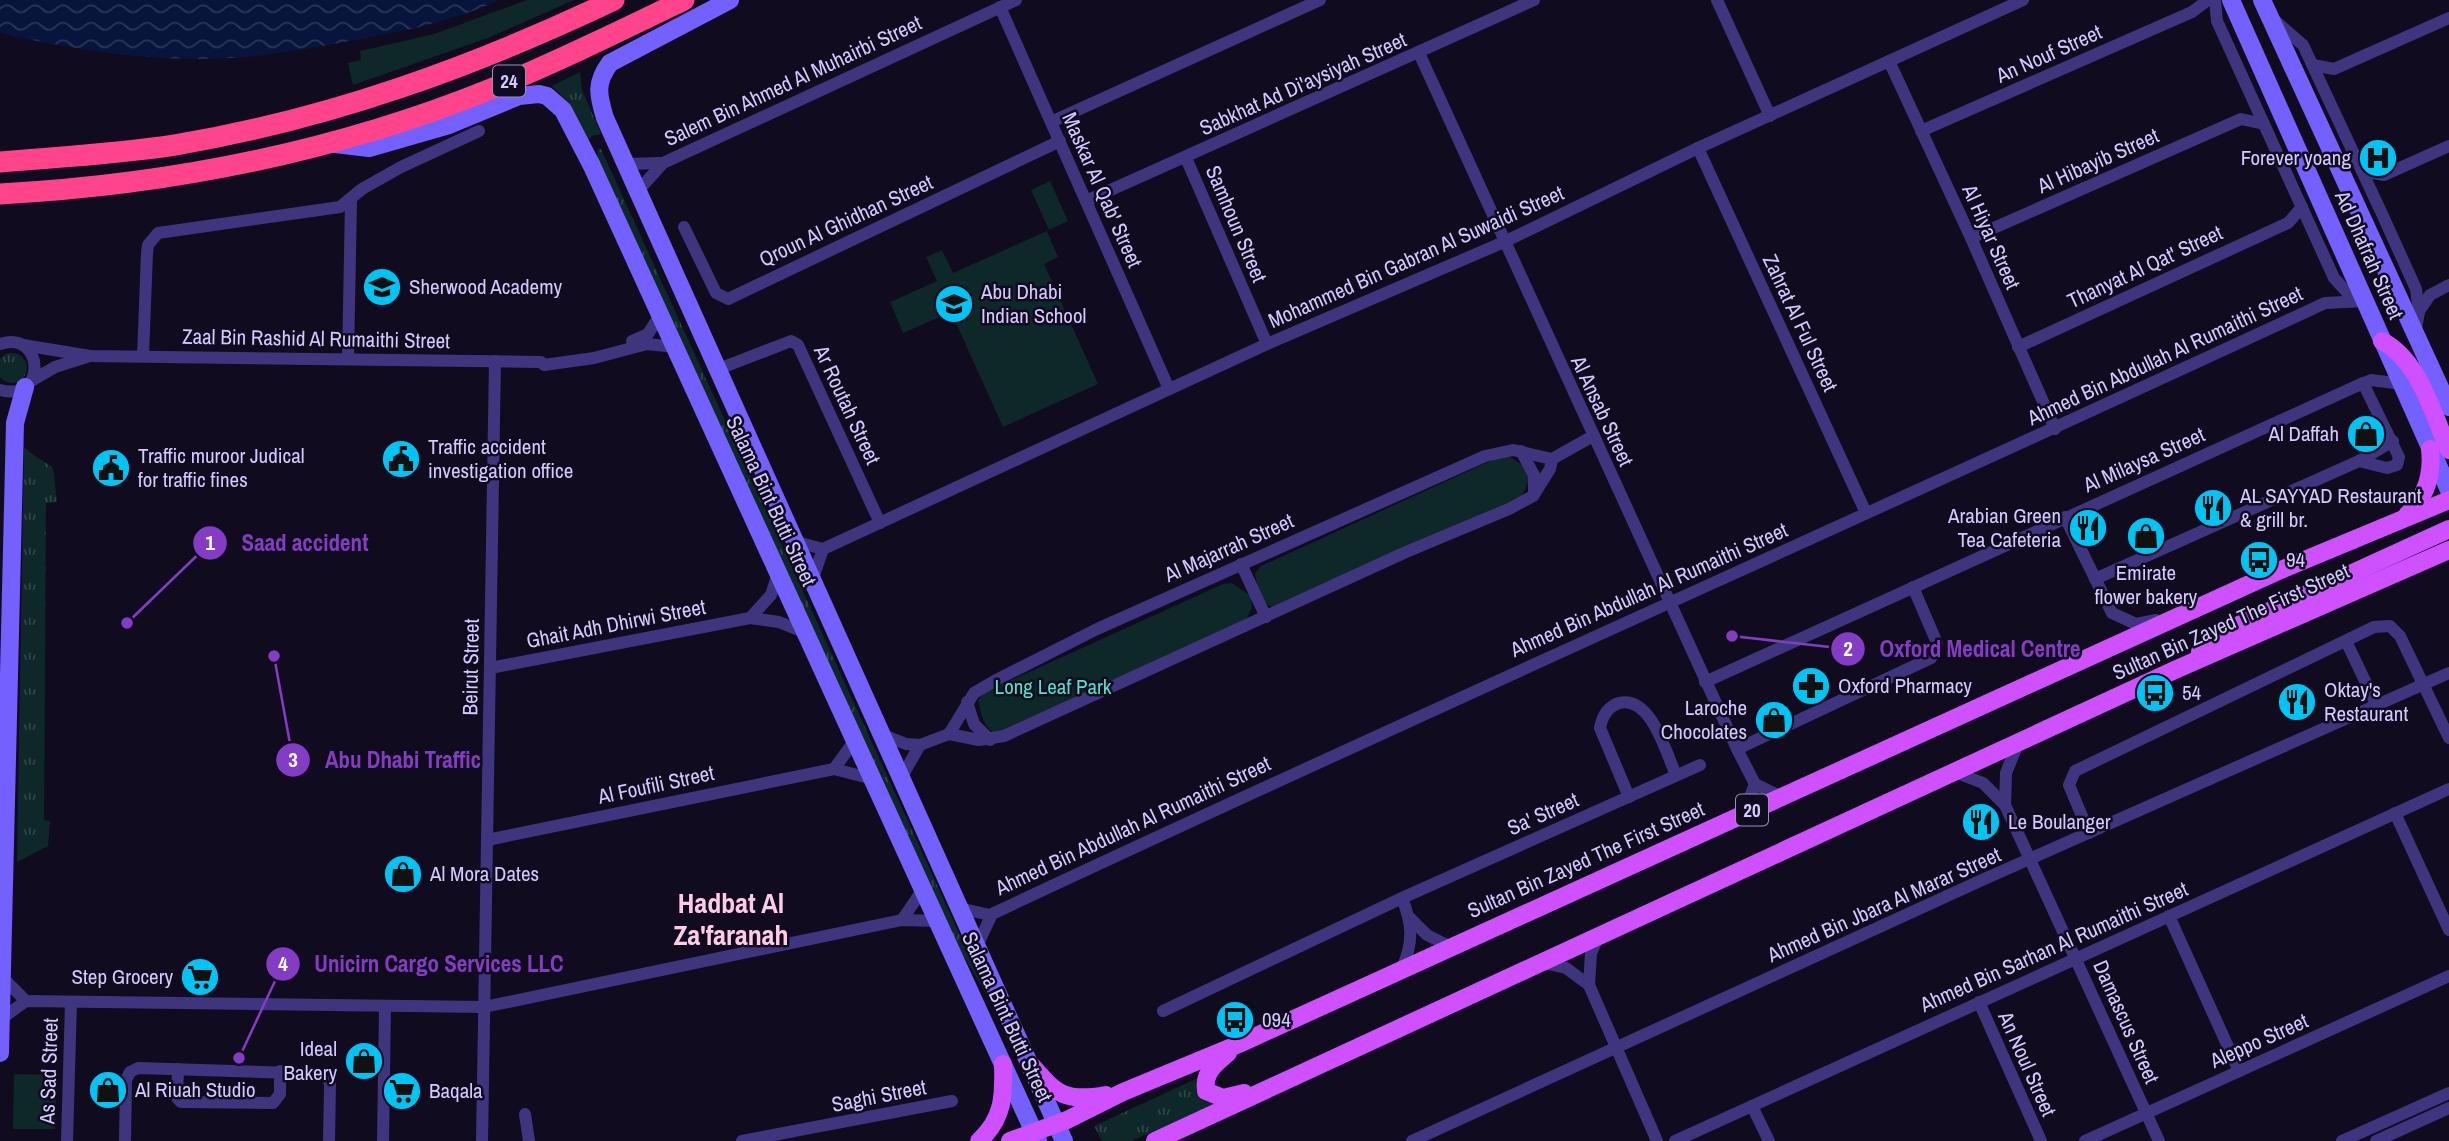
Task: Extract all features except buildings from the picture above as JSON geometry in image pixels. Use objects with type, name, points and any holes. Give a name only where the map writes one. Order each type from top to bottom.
[{"type":"highway","name":"24","points":[[0,162],[130,151],[279,124],[410,87],[478,62],[614,0]]},
{"type":"highway","name":"24","points":[[0,194],[161,178],[327,143],[489,89],[557,61],[684,0]]},
{"type":"main road","name":"Salama Bint Butti Street","points":[[730,0],[622,54],[602,73],[597,89],[636,192],[1064,1141]]},
{"type":"main road","name":"Ad Dhafrah Street","points":[[2231,0],[2360,301],[2386,348],[2449,490]]},
{"type":"main road","name":"Ad Dhafrah Street","points":[[2264,4],[2449,407]]},
{"type":"main road","name":"Salama Bint Butti Street","points":[[327,143],[369,148],[449,125],[519,96],[547,96],[563,110],[592,166],[1036,1136]]},
{"type":"main road","points":[[592,166],[595,144],[599,140],[607,139],[620,155]]},
{"type":"main road","points":[[2386,348],[2399,351],[2410,364],[2449,450]]},
{"type":"main road","points":[[0,1053],[15,423],[28,384]]},
{"type":"main road","points":[[2398,522],[2410,512],[2427,486],[2430,449]]},
{"type":"main road","name":"Sultan Bin Zayed The First Street","points":[[1010,1141],[1036,1136],[1123,1092],[1239,1044],[2276,572],[2449,500]]},
{"type":"main road","points":[[2178,669],[2228,630],[2449,529]]},
{"type":"main road","name":"Sultan Bin Zayed The First Street","points":[[1156,1141],[1599,935],[2017,746],[2178,669],[2449,550]]},
{"type":"main road","points":[[2430,559],[2449,560]]},
{"type":"main road","points":[[2276,572],[2320,569],[2326,572],[2328,579],[2325,585]]},
{"type":"main road","points":[[1239,1044],[1209,1070],[1205,1080],[1206,1091],[1223,1098],[1284,1083]]},
{"type":"main road","points":[[979,1141],[1000,1115],[1004,1097],[1003,1064]]},
{"type":"main road","points":[[1032,1066],[1061,1096],[1076,1098],[1123,1092]]},
{"type":"street","name":"Salem Bin Ahmed Al Muhairbi Street","points":[[636,192],[663,163],[1016,0]]},
{"type":"street","points":[[1051,122],[1321,0]]},
{"type":"street","name":"Sabkhat Ad Di'aysiyah Street","points":[[1086,201],[1534,0]]},
{"type":"street","points":[[1717,0],[1769,116]]},
{"type":"street","name":"Mohammed Bin Gabran Al Suwaidi Street","points":[[823,549],[1267,344],[1504,242],[2004,4],[2023,0]]},
{"type":"street","name":"An Nouf Street","points":[[1921,131],[2192,12],[2208,0]]},
{"type":"street","points":[[2215,0],[2217,21],[2334,278],[2360,301]]},
{"type":"street","name":"Ad Dhafrah Street","points":[[2264,4],[2298,39],[2313,65],[2374,196],[2418,296],[2419,312],[2414,334]]},
{"type":"street","name":"Maskar Al Qab' Street","points":[[1000,7],[1170,389]]},
{"type":"street","points":[[2192,12],[2217,21]]},
{"type":"street","points":[[2313,65],[2334,69],[2449,18]]},
{"type":"street","name":"Al Ansab Street","points":[[1419,52],[1668,603],[1755,784]]},
{"type":"street","name":"Al Hiyar Street","points":[[1889,61],[2055,429]]},
{"type":"street","points":[[2324,90],[2334,69]]},
{"type":"street","points":[[2251,95],[2241,119],[2264,124]]},
{"type":"street","name":"Al Hibayib Street","points":[[1971,238],[2241,119]]},
{"type":"street","points":[[143,356],[147,253],[148,245],[158,233],[331,209],[351,201],[362,189],[401,167],[479,131]]},
{"type":"street","name":"Qroun Al Ghidhan Street","points":[[684,227],[716,293],[728,299],[1060,141]]},
{"type":"street","points":[[2362,172],[2384,175],[2449,146]]},
{"type":"street","name":"Zahrat Al Ful Street","points":[[1698,148],[1866,513]]},
{"type":"street","name":"Salem Bin Ahmed Al Muhairbi Street","points":[[620,155],[663,163]]},
{"type":"street","name":"Samhoun Street","points":[[1186,158],[1267,344]]},
{"type":"street","points":[[2374,196],[2384,175]]},
{"type":"street","points":[[348,359],[351,201]]},
{"type":"street","name":"Thanyat Al Qat' Street","points":[[2018,347],[2288,223],[2302,206]]},
{"type":"street","points":[[2288,223],[2313,231]]},
{"type":"street","points":[[2410,276],[2421,286],[2435,291]]},
{"type":"street","name":"Ahmed Bin Abdullah Al Rumaithi Street","points":[[2325,303],[2334,278]]},
{"type":"street","points":[[2419,312],[2425,299],[2449,285]]},
{"type":"street","name":"Ahmed Bin Abdullah Al Rumaithi Street","points":[[959,908],[990,915],[2325,303],[2360,301]]},
{"type":"street","name":"Zaal Bin Rashid Al Rumaithi Street","points":[[541,362],[544,357],[638,340],[652,330],[660,315]]},
{"type":"street","name":"Ar Routah Street","points":[[716,370],[791,341],[798,345],[880,523]]},
{"type":"street","name":"Zaal Bin Rashid Al Rumaithi Street","points":[[0,344],[10,342],[90,356],[495,361],[541,362],[544,365],[570,362],[654,343],[675,347]]},
{"type":"street","points":[[23,345],[29,350],[36,365],[28,384]]},
{"type":"street","points":[[2367,382],[2386,348]]},
{"type":"street","name":"Zaal Bin Rashid Al Rumaithi Street","points":[[0,390],[9,392],[55,368],[90,356]]},
{"type":"street","name":"Beirut Street","points":[[482,1141],[495,361]]},
{"type":"street","points":[[2367,382],[2402,384]]},
{"type":"street","points":[[2359,461],[2387,468],[2397,465],[2399,457],[2367,382]]},
{"type":"street","name":"Al Milaysa Street","points":[[1705,682],[2367,382]]},
{"type":"street","points":[[881,733],[906,744],[919,745],[949,734],[990,740],[1534,496],[1552,459],[1593,436]]},
{"type":"street","points":[[2095,579],[2359,461],[2393,441]]},
{"type":"street","name":"Al Majarrah Street","points":[[949,734],[974,693],[1097,629],[1485,456],[1505,451],[1521,451],[1552,459]]},
{"type":"street","points":[[1521,451],[1534,475],[1534,496]]},
{"type":"street","points":[[2065,517],[2112,613],[2136,624],[2222,597]]},
{"type":"street","points":[[793,541],[823,549],[812,582]]},
{"type":"street","points":[[1241,564],[1266,617]]},
{"type":"street","points":[[750,618],[769,598],[778,573]]},
{"type":"street","points":[[1737,749],[1931,658],[1937,643],[1913,587]]},
{"type":"street","name":"Ghait Adh Dhirwi Street","points":[[490,668],[750,618],[777,621],[806,633]]},
{"type":"street","points":[[2089,833],[2069,785],[2075,771],[2374,627],[2390,626],[2400,636],[2449,738]]},
{"type":"street","points":[[2346,641],[2376,704]]},
{"type":"street","name":"Ahmed Bin Jbara Al Marar Street","points":[[1412,1141],[2089,833],[2449,673]]},
{"type":"street","points":[[967,702],[974,724],[990,740]]},
{"type":"street","points":[[1629,797],[1600,728],[1602,719],[1613,706],[1631,702],[1646,711],[1676,775]]},
{"type":"street","points":[[834,769],[855,740]]},
{"type":"street","points":[[901,778],[919,745]]},
{"type":"street","points":[[2005,805],[2006,773],[2017,746]]},
{"type":"street","name":"Sa' Street","points":[[1163,1011],[1402,898],[1700,765]]},
{"type":"street","name":"Al Foufili Street","points":[[487,840],[834,769],[873,780]]},
{"type":"street","name":"Damascus Street","points":[[1958,773],[1983,783],[2005,805],[2159,1141]]},
{"type":"street","points":[[1743,814],[1755,784],[1782,797]]},
{"type":"street","name":"Ahmed Bin Sarhan Al Rumaithi Street","points":[[1675,1141],[2449,789]]},
{"type":"street","points":[[2395,813],[2449,930]]},
{"type":"street","points":[[902,920],[915,906],[923,888]]},
{"type":"street","points":[[1402,898],[1409,917],[1411,941],[1402,968]]},
{"type":"street","name":"Ahmed Bin Abdullah Al Rumaithi Street","points":[[977,947],[990,915]]},
{"type":"street","points":[[2169,916],[2239,1071]]},
{"type":"street","points":[[1409,917],[1427,935],[1451,947]]},
{"type":"street","points":[[1,1018],[26,1001],[385,1008],[484,1007],[902,920],[938,921]]},
{"type":"street","points":[[1599,935],[1591,953],[1589,985],[1657,1141]]},
{"type":"street","points":[[1537,964],[1552,963],[1566,968],[1589,985]]},
{"type":"street","name":"Aleppo Street","points":[[2085,1141],[2449,976]]},
{"type":"street","points":[[2,977],[26,1001]]},
{"type":"street","name":"As Sad Street","points":[[67,1141],[71,1002]]},
{"type":"street","name":"An Noul Street","points":[[1979,1002],[2041,1141]]},
{"type":"street","points":[[383,1141],[385,1008]]},
{"type":"street","points":[[125,1141],[127,1076],[138,1068],[280,1071],[327,1076],[330,1084],[329,1141]]},
{"type":"street","points":[[178,1069],[177,1098],[181,1102],[273,1103],[280,1094],[280,1071]]},
{"type":"street","points":[[2342,1141],[2449,1093]]},
{"type":"street","name":"Saghi Street","points":[[742,1141],[816,1135],[952,1101]]},
{"type":"street","points":[[1752,1105],[1769,1141]]},
{"type":"street","points":[[2376,1141],[2449,1108]]},
{"type":"street","points":[[525,1114],[529,1141]]},
{"type":"green space","points":[[527,0],[574,0],[488,38],[353,85],[348,63],[361,60],[360,51],[434,34]]},
{"type":"green space","points":[[580,72],[582,90],[601,134],[592,136],[588,141],[569,103],[552,86]]},
{"type":"green space","points":[[598,148],[601,149],[990,1001],[952,936],[597,159]]},
{"type":"green space","points":[[1050,181],[1068,221],[1049,230],[1031,190]]},
{"type":"green space","points":[[1047,231],[1058,257],[1044,264],[1098,384],[1003,427],[951,312],[903,333],[890,302],[937,281],[926,257],[942,250],[953,273]]},
{"type":"green space","points":[[12,353],[23,357],[27,368],[23,379],[12,383],[1,379],[-3,368],[1,357]]},
{"type":"green space","points":[[24,448],[53,468],[57,502],[46,503],[44,820],[50,821],[48,846],[17,862]]},
{"type":"green space","points":[[1509,456],[1528,469],[1529,480],[1521,498],[1273,607],[1262,597],[1255,573],[1261,566],[1499,457]]},
{"type":"green space","name":"Long Leaf Park","points":[[1232,583],[1251,596],[1252,607],[1244,625],[997,734],[986,724],[978,700],[985,692],[1223,584]]},
{"type":"green space","points":[[14,1074],[57,1075],[55,1129],[13,1129]]},
{"type":"green space","points":[[1198,1078],[1200,1095],[1214,1105],[1131,1141],[1102,1141],[1094,1126]]},
{"type":"water","points":[[0,0],[499,0],[431,24],[328,45],[233,58],[175,59],[116,54],[0,33]]},
{"type":"place","name":"Forever yoang","points":[[2378,158]]},
{"type":"place","name":"Sherwood Academy","points":[[382,287]]},
{"type":"place","name":"Abu Dhabi Indian School","points":[[954,304]]},
{"type":"place","name":"Al Daffah","points":[[2366,434]]},
{"type":"place","name":"Traffic accident investigation office","points":[[401,459]]},
{"type":"place","name":"Traffic muroor Judical for traffic fines","points":[[111,468]]},
{"type":"place","name":"AL SAYYAD Restaurant & grill br.","points":[[2213,508]]},
{"type":"place","name":"Arabian Green Tea Cafeteria","points":[[2088,528]]},
{"type":"place","name":"Emirate flower bakery","points":[[2146,536]]},
{"type":"place","name":"94","points":[[2259,560]]},
{"type":"place","name":"Saad accident","points":[[127,623]]},
{"type":"place","name":"Oxford Medical Centre","points":[[1732,636]]},
{"type":"place","name":"Abu Dhabi Traffic","points":[[274,656]]},
{"type":"place","name":"Oxford Pharmacy","points":[[1811,686]]},
{"type":"place","name":"54","points":[[2155,693]]},
{"type":"place","name":"Oktay's Restaurant","points":[[2297,702]]},
{"type":"place","name":"Laroche Chocolates","points":[[1774,720]]},
{"type":"place","name":"Le Boulanger","points":[[1981,822]]},
{"type":"place","name":"Al Mora Dates","points":[[403,874]]},
{"type":"place","name":"Step Grocery","points":[[200,977]]},
{"type":"place","name":"094","points":[[1235,1020]]},
{"type":"place","name":"Unicirn Cargo Services LLC","points":[[239,1058]]},
{"type":"place","name":"Ideal Bakery","points":[[364,1061]]},
{"type":"place","name":"Al Riuah Studio","points":[[108,1090]]},
{"type":"place","name":"Baqala","points":[[402,1091]]},
{"type":"district","name":"Hadbat Al Za'faranah","points":[[731,919]]}]
